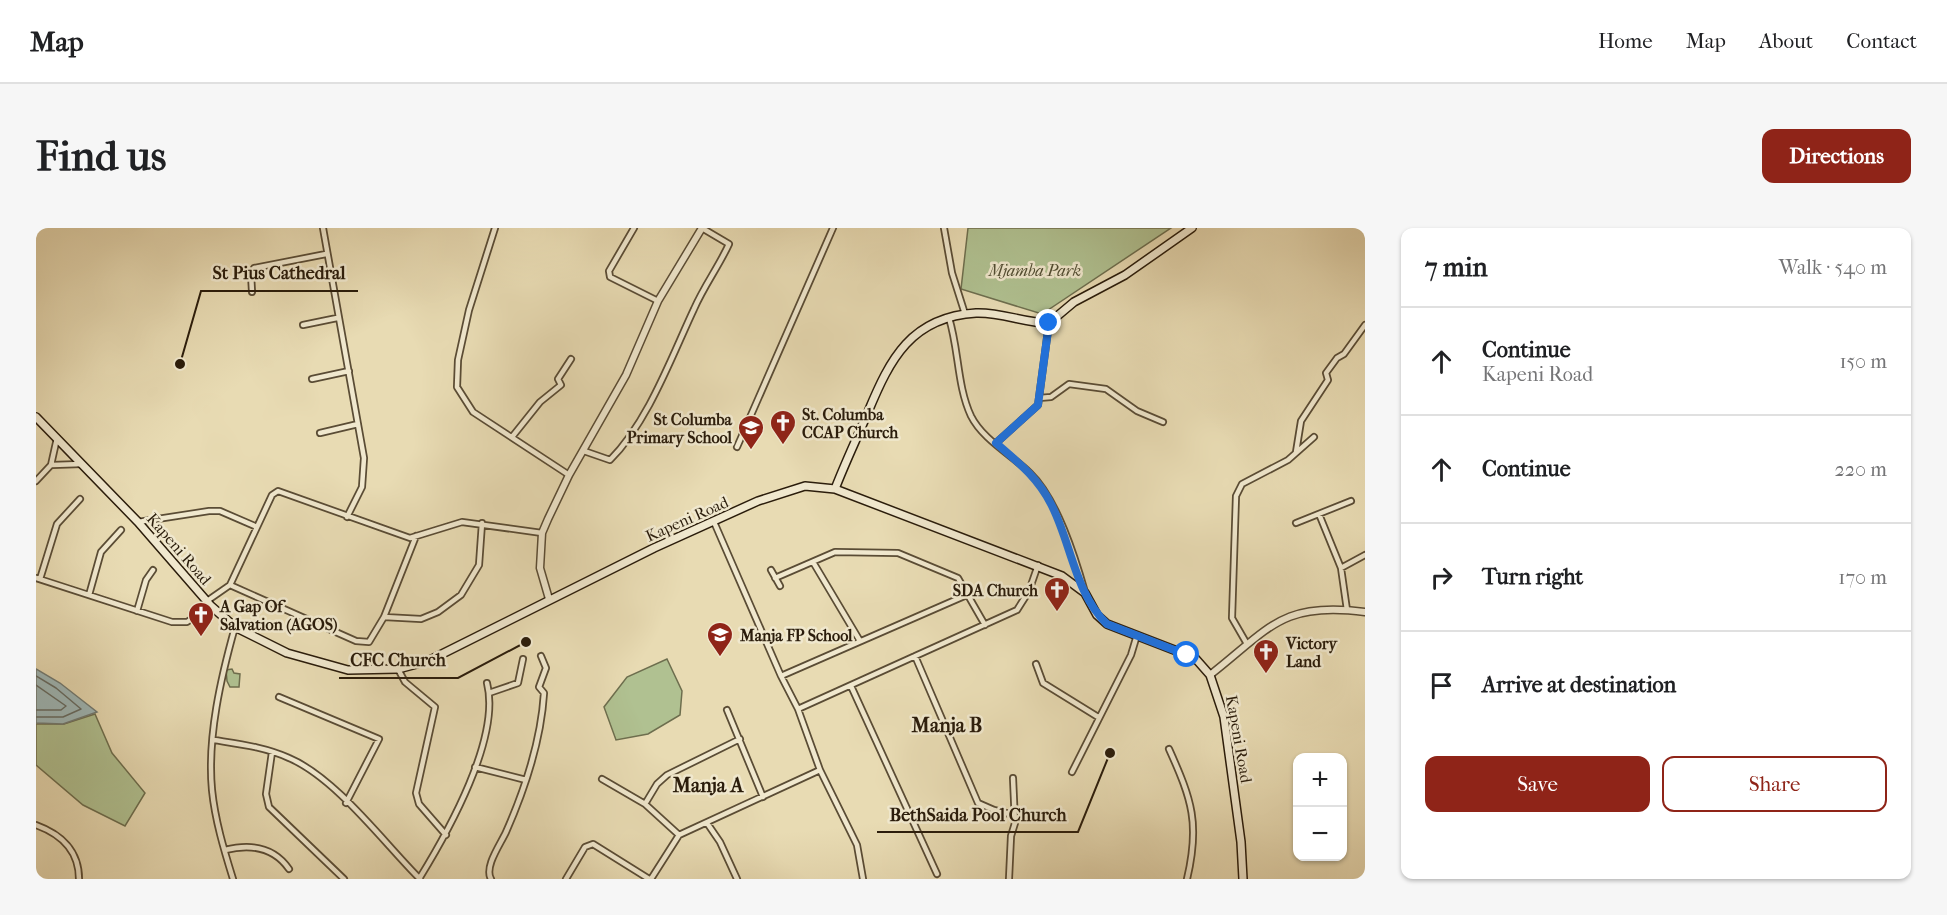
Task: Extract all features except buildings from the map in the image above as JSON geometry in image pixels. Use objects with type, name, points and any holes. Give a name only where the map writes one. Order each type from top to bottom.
[{"type":"main road","points":[[835,489],[883,375],[893,358],[917,334],[949,318],[965,314],[1001,314],[1049,323],[1074,302],[1125,275],[1192,228]]},
{"type":"main road","name":"Kapeni Road","points":[[36,417],[138,522],[209,604],[235,627],[263,643],[310,661],[361,671],[398,669],[428,661],[466,644],[549,599],[793,488],[820,486],[835,489],[1038,565],[1062,576],[1085,593],[1097,615],[1107,624],[1195,658],[1210,675],[1224,717],[1241,842],[1243,879]]},
{"type":"street","points":[[323,228],[337,318],[358,424],[364,474],[362,487],[347,517]]},
{"type":"street","points":[[495,228],[469,310],[456,377],[461,396],[473,412],[569,475]]},
{"type":"street","points":[[634,228],[609,270],[610,277],[658,301]]},
{"type":"street","points":[[549,599],[541,574],[543,533],[569,475],[626,375],[658,301],[702,228],[729,244],[695,306],[648,406],[633,428],[627,443],[610,460],[584,451]]},
{"type":"street","points":[[737,447],[833,228]]},
{"type":"street","points":[[944,228],[952,273],[965,314]]},
{"type":"street","points":[[252,292],[251,274],[254,268],[326,254]]},
{"type":"street","points":[[303,325],[337,318]]},
{"type":"street","points":[[949,318],[966,402],[972,417],[977,426],[1031,473],[1041,486],[1062,527],[1085,593]]},
{"type":"street","points":[[996,443],[1035,409],[1040,398],[1049,323]]},
{"type":"street","points":[[1296,452],[1301,421],[1328,380],[1326,373],[1336,358],[1344,354],[1365,325]]},
{"type":"street","points":[[512,437],[540,402],[561,385],[558,379],[571,359]]},
{"type":"street","points":[[312,379],[349,371]]},
{"type":"street","points":[[1040,398],[1051,397],[1069,384],[1106,389],[1137,411],[1163,422]]},
{"type":"street","points":[[320,433],[358,424]]},
{"type":"street","points":[[1248,644],[1232,618],[1236,496],[1242,484],[1288,460],[1314,436]]},
{"type":"street","points":[[36,481],[52,465],[57,438]]},
{"type":"street","points":[[52,465],[83,464]]},
{"type":"street","points":[[80,499],[57,524],[38,579],[180,623],[194,618],[230,585],[272,495],[282,490],[403,537],[410,538],[462,522],[543,533]]},
{"type":"street","points":[[1296,523],[1351,501]]},
{"type":"street","points":[[138,522],[176,514],[214,511],[257,526]]},
{"type":"street","points":[[1319,514],[1341,568],[1347,610]]},
{"type":"street","points":[[714,522],[781,676],[798,709],[820,770],[856,845],[862,879]]},
{"type":"street","points":[[384,617],[421,619],[438,612],[461,595],[478,566],[482,523]]},
{"type":"street","points":[[89,595],[101,552],[121,530]]},
{"type":"street","points":[[230,585],[364,642],[371,640],[384,617],[416,536]]},
{"type":"street","points":[[775,578],[835,552],[898,553],[951,574],[962,581],[985,625]]},
{"type":"street","points":[[1341,568],[1365,555]]},
{"type":"street","points":[[813,562],[860,641]]},
{"type":"street","points":[[798,709],[1017,610],[1029,591],[1038,565]]},
{"type":"street","points":[[137,611],[146,580],[153,570]]},
{"type":"street","points":[[771,570],[780,586]]},
{"type":"street","points":[[781,676],[969,594]]},
{"type":"street","points":[[1210,675],[1279,620],[1296,613],[1317,609],[1365,612]]},
{"type":"street","points":[[233,879],[212,788],[216,716],[235,627]]},
{"type":"street","points":[[1072,772],[1131,655],[1137,635]]},
{"type":"street","points":[[491,879],[489,867],[511,820],[526,780],[537,740],[544,700],[544,693],[539,687],[546,668],[540,656]]},
{"type":"street","points":[[915,656],[978,802],[994,810],[1014,814]]},
{"type":"street","points":[[489,693],[518,683],[523,659]]},
{"type":"street","points":[[1036,664],[1043,683],[1098,717]]},
{"type":"street","points":[[398,669],[405,682],[435,707],[416,793],[419,804],[446,834]]},
{"type":"street","points":[[214,740],[272,752],[304,765],[346,803],[419,879],[446,834],[475,767],[486,724],[489,693],[487,683]]},
{"type":"street","points":[[851,686],[937,874]]},
{"type":"street","points":[[279,697],[379,739],[346,803]]},
{"type":"street","points":[[727,710],[763,797]]},
{"type":"street","points":[[645,804],[657,784],[667,775],[740,739]]},
{"type":"street","points":[[1169,749],[1182,778],[1194,817],[1194,843],[1187,879]]},
{"type":"street","points":[[272,752],[266,794],[269,807],[344,879]]},
{"type":"street","points":[[475,767],[526,780]]},
{"type":"street","points":[[566,879],[585,847],[593,844],[650,879],[679,834],[820,770]]},
{"type":"street","points":[[1009,879],[1014,814],[1012,778]]},
{"type":"street","points":[[602,779],[645,804],[679,834]]},
{"type":"street","points":[[707,823],[720,842],[737,879]]},
{"type":"street","points":[[36,825],[54,832],[68,845],[78,869],[79,879]]},
{"type":"street","points":[[225,850],[249,845],[271,853],[289,868]]},
{"type":"green space","name":"Mjamba Park","points":[[968,228],[1171,228],[1042,314],[961,289]]},
{"type":"green space","points":[[667,659],[682,691],[680,715],[648,734],[616,740],[604,707],[627,677]]},
{"type":"green space","points":[[232,669],[234,673],[240,674],[239,687],[230,687],[227,681],[226,670]]},
{"type":"green space","points":[[95,714],[112,753],[145,793],[125,826],[83,805],[36,765],[36,724],[64,724]]},
{"type":"water","points":[[36,669],[60,683],[97,712],[63,724],[36,723]]},
{"type":"place","name":"St Pius Cathedral","points":[[180,364]]},
{"type":"place","name":"St. Columba CCAP Church","points":[[783,446]]},
{"type":"place","name":"St Columba Primary School","points":[[751,451]]},
{"type":"place","name":"SDA Church","points":[[1057,613]]},
{"type":"place","name":"A Gap Of Salvation (AGOS)","points":[[201,638]]},
{"type":"place","name":"CFC Church","points":[[526,642]]},
{"type":"place","name":"Manja FP School","points":[[720,658]]},
{"type":"place","name":"Victory Land","points":[[1266,675]]},
{"type":"place","name":"BethSaida Pool Church","points":[[1110,753]]},
{"type":"district","name":"Manja B","points":[[947,725]]},
{"type":"district","name":"Manja A","points":[[708,785]]},
{"type":"route","points":[[1049,323],[1038,405],[996,443],[1031,473],[1041,486],[1062,527],[1085,593],[1097,615],[1107,624],[1187,655]]}]
